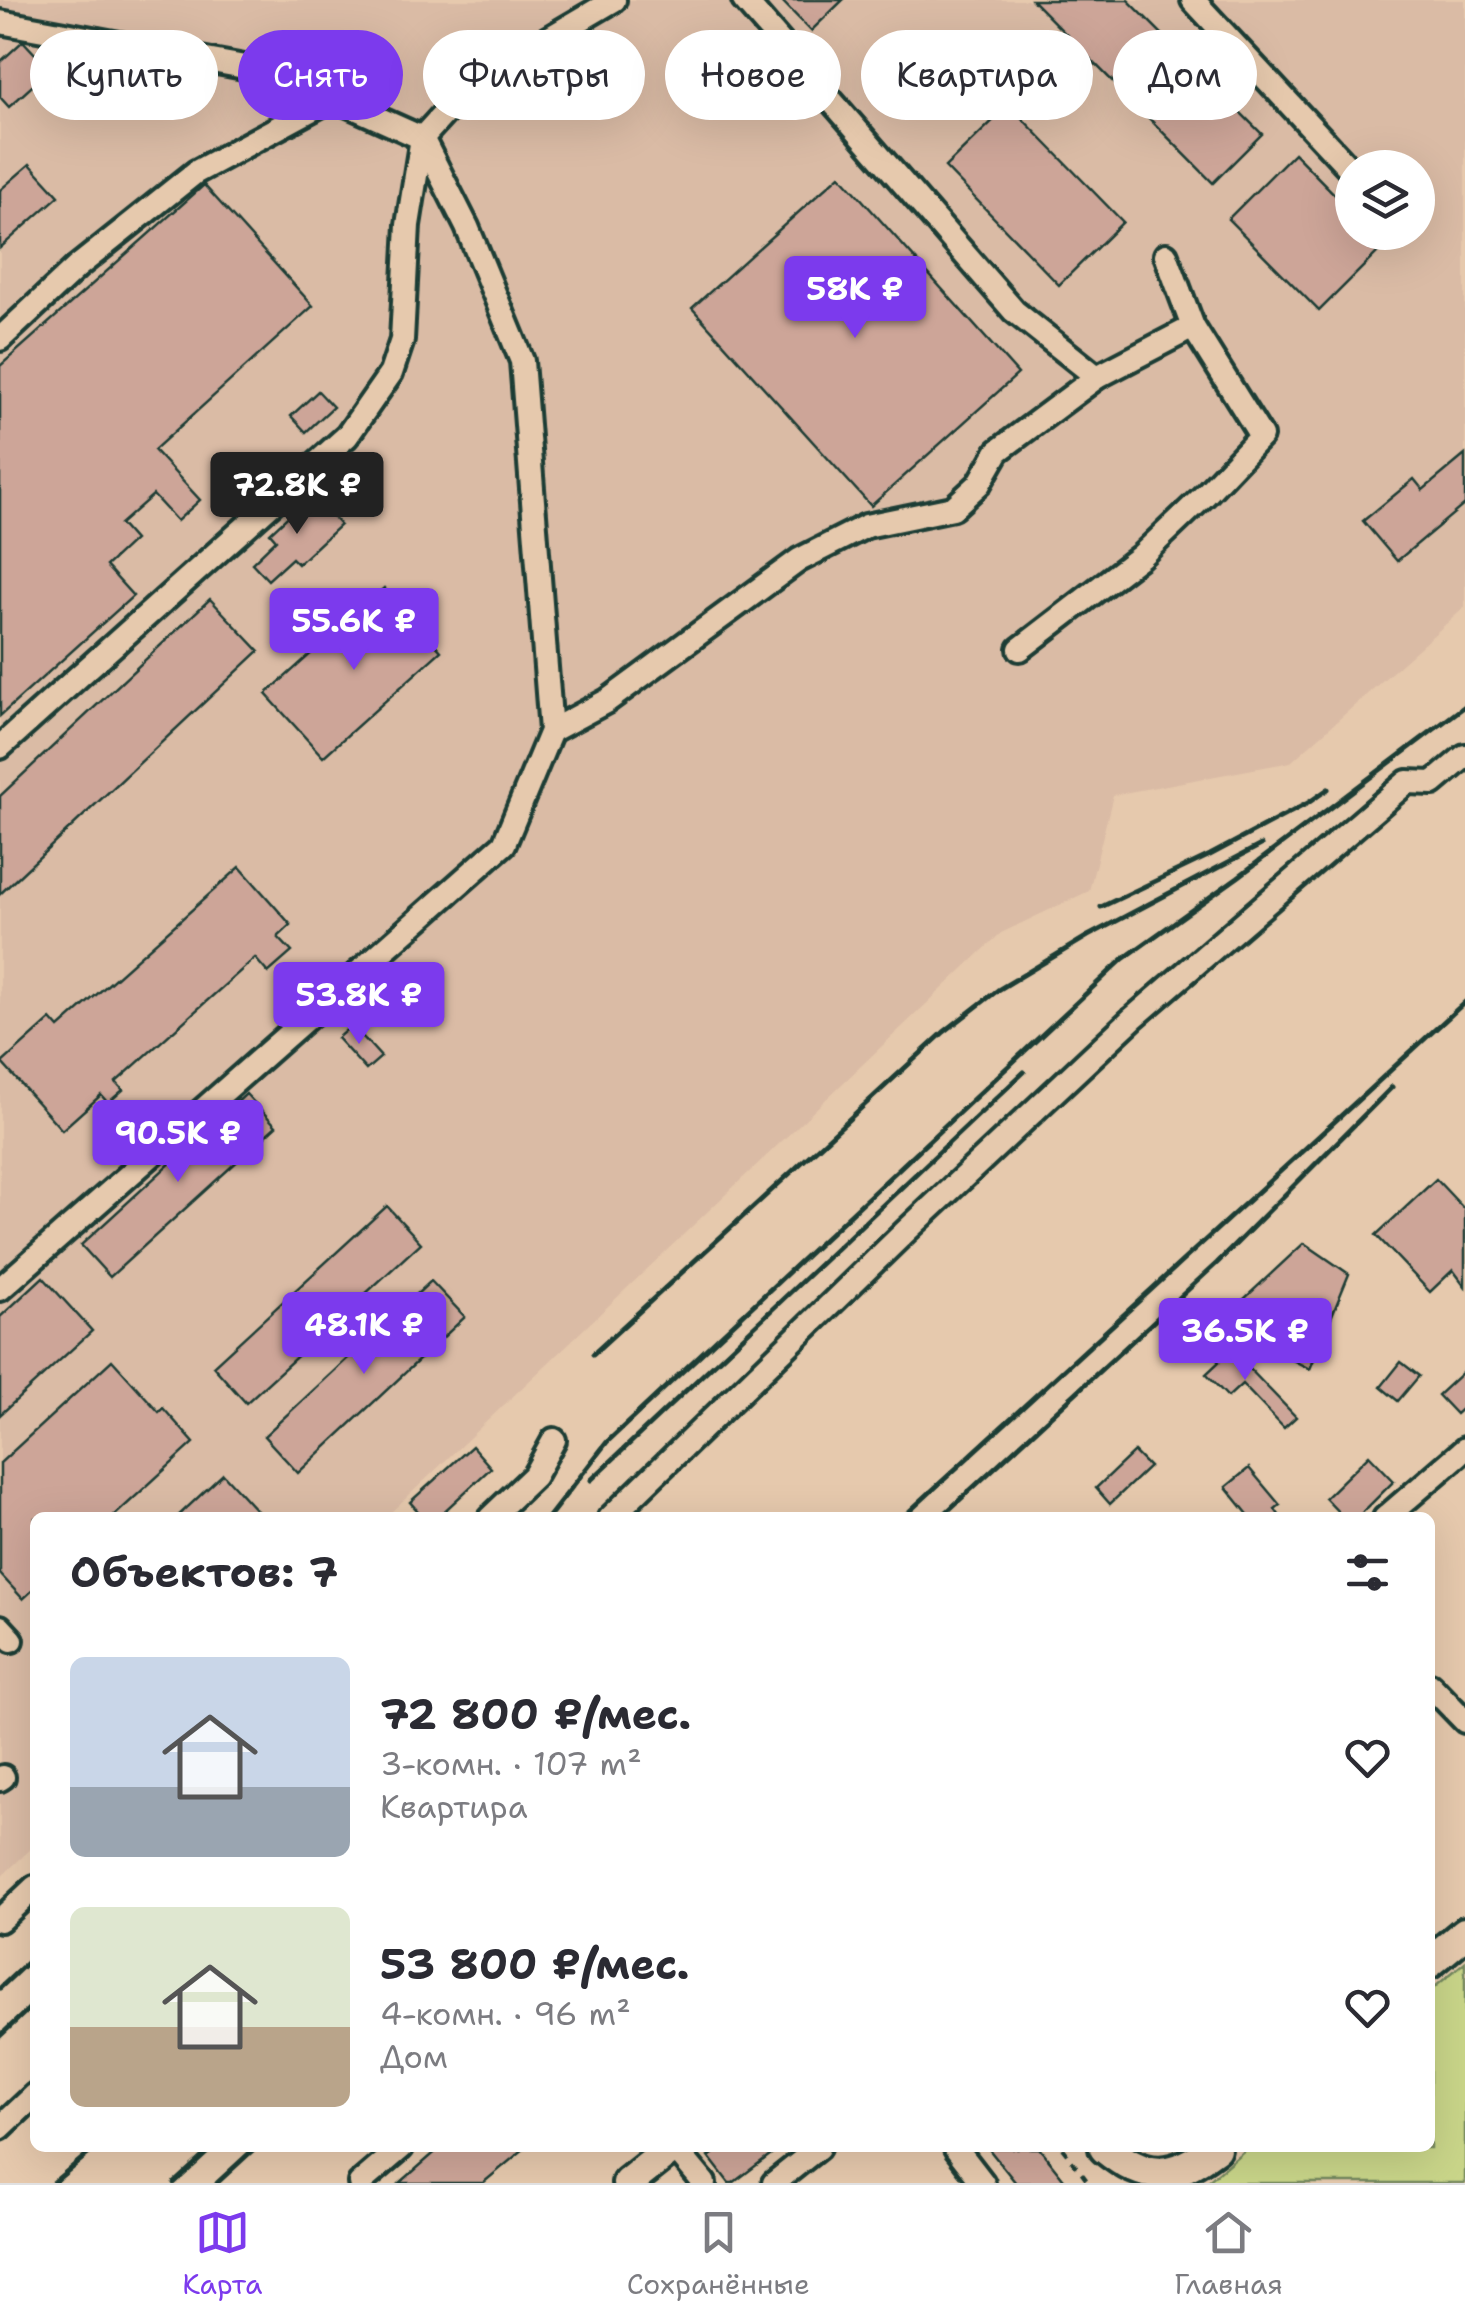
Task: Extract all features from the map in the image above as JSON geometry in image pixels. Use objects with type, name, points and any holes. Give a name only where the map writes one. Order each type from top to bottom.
[{"type":"main road","points":[[1435,1958],[1465,1932]]},
{"type":"main road","points":[[628,2183],[669,2152]]},
{"type":"main road","points":[[1111,2152],[1150,2179],[1208,2152]]},
{"type":"street","points":[[1,0],[0,19],[238,65]]},
{"type":"street","points":[[0,747],[348,436],[391,373],[402,340],[408,225],[422,138],[472,84],[614,0]]},
{"type":"street","points":[[744,0],[1014,311],[1097,377]]},
{"type":"street","points":[[1193,0],[1335,153]]},
{"type":"street","points":[[0,338],[77,267],[196,172],[292,120]]},
{"type":"street","points":[[0,1289],[504,844],[551,731],[522,361],[467,227],[422,138],[382,120]]},
{"type":"street","points":[[1020,649],[1141,556],[1260,436],[1192,327],[1166,256]]},
{"type":"street","points":[[551,731],[608,701],[799,560],[866,526],[952,508],[979,484],[998,451],[1097,377],[1192,327]]},
{"type":"street","points":[[616,1512],[1133,1018],[1407,782],[1433,782],[1465,756]]},
{"type":"street","points":[[496,1512],[534,1476],[554,1440]]},
{"type":"street","points":[[1392,1512],[1465,1449]]},
{"type":"street","points":[[1435,1690],[1465,1721]]},
{"type":"street","points":[[0,1920],[30,1892]]},
{"type":"street","points":[[0,2128],[30,2100]]},
{"type":"street","points":[[360,2183],[396,2152]]},
{"type":"street","points":[[677,2152],[704,2183]]},
{"type":"street","points":[[774,2183],[813,2152]]},
{"type":"street","points":[[959,2152],[984,2183]]},
{"type":"path","points":[[1065,2152],[1089,2183]]},
{"type":"shaded area","points":[[0,0],[1465,0],[1465,607],[1291,762],[1113,795],[1089,891],[1001,933],[391,1512],[30,1512],[30,1850],[0,1878]]},
{"type":"green space","points":[[1465,1962],[1465,2183],[1206,2183],[1242,2152],[1435,2152],[1435,1987]]},
{"type":"building","points":[[781,0],[843,0],[812,30]]},
{"type":"building","points":[[1032,0],[1128,0],[1158,30],[1113,30],[1113,82],[1093,62],[1093,30],[1062,30]]},
{"type":"building","points":[[23,41],[30,49],[30,88],[9,107],[0,97],[0,62]]},
{"type":"building","points":[[994,120],[1024,120],[1123,222],[1059,285],[945,167]]},
{"type":"building","points":[[1151,120],[1248,120],[1262,134],[1213,183]]},
{"type":"building","points":[[1294,153],[1335,195],[1335,250],[1380,250],[1319,311],[1228,219]]},
{"type":"building","points":[[30,164],[59,196],[0,248],[0,190]]},
{"type":"building","points":[[840,175],[1018,374],[871,506],[692,308]]},
{"type":"building","points":[[204,185],[313,306],[154,450],[200,500],[177,521],[153,495],[120,524],[134,540],[106,566],[133,596],[0,716],[0,366]]},
{"type":"building","points":[[318,391],[333,407],[306,432],[291,416]]},
{"type":"building","points":[[1465,455],[1465,504],[1397,561],[1363,521],[1414,479],[1423,490]]},
{"type":"building","points":[[312,494],[340,525],[298,564],[292,558],[268,580],[252,563],[276,540],[270,533]]},
{"type":"building","points":[[384,588],[441,651],[323,757],[266,694]]},
{"type":"building","points":[[210,599],[259,651],[0,894],[0,796]]},
{"type":"building","points":[[240,867],[291,925],[278,937],[292,952],[268,973],[255,958],[116,1082],[123,1090],[108,1103],[101,1095],[62,1130],[2,1063],[51,1019],[59,1028]]},
{"type":"building","points":[[352,1025],[381,1057],[366,1070],[337,1038]]},
{"type":"building","points":[[246,1094],[276,1126],[110,1277],[81,1245]]},
{"type":"building","points":[[1436,1179],[1465,1210],[1465,1286],[1453,1270],[1430,1292],[1376,1235]]},
{"type":"building","points":[[387,1206],[421,1243],[246,1403],[213,1366]]},
{"type":"building","points":[[1304,1243],[1349,1274],[1310,1369],[1267,1347],[1229,1313]]},
{"type":"building","points":[[43,1277],[92,1331],[0,1415],[0,1317]]},
{"type":"building","points":[[431,1281],[465,1317],[298,1473],[264,1436]]},
{"type":"building","points":[[1222,1340],[1296,1417],[1284,1428],[1242,1384],[1228,1397],[1206,1374],[1219,1362],[1210,1352]]},
{"type":"building","points":[[112,1360],[159,1412],[163,1408],[194,1443],[119,1512],[30,1512],[30,1593],[23,1599],[0,1574],[0,1463]]},
{"type":"building","points":[[1401,1362],[1419,1376],[1398,1401],[1381,1387]]},
{"type":"building","points":[[1465,1370],[1465,1406],[1456,1414],[1438,1395]]},
{"type":"building","points":[[472,1446],[491,1468],[443,1512],[419,1512],[410,1502]]},
{"type":"building","points":[[1134,1452],[1149,1467],[1110,1504],[1096,1488]]},
{"type":"building","points":[[1369,1455],[1394,1481],[1363,1512],[1338,1512],[1325,1498]]},
{"type":"building","points":[[1249,1468],[1280,1505],[1275,1509],[1277,1512],[1246,1512],[1226,1487]]},
{"type":"building","points":[[223,1474],[257,1511],[256,1512],[182,1512]]},
{"type":"building","points":[[435,2152],[520,2152],[483,2183],[400,2183]]},
{"type":"building","points":[[716,2152],[774,2152],[733,2183],[709,2157]]},
{"type":"building","points":[[991,2152],[1042,2152],[1067,2183],[1016,2183]]},
{"type":"railway","points":[[553,1512],[607,1442],[1123,959],[1465,706]]},
{"type":"railway","points":[[1101,907],[1210,855],[1328,789]]},
{"type":"railway","points":[[593,1354],[944,1032],[998,990],[1088,936],[1261,845]]},
{"type":"railway","points":[[909,1512],[1465,1002]]},
{"type":"railway","points":[[591,1480],[1024,1072]]},
{"type":"railway","points":[[947,1512],[1217,1263],[1392,1087]]},
{"type":"railway","points":[[0,1988],[30,1960]]},
{"type":"railway","points":[[0,2036],[30,2008]]},
{"type":"railway","points":[[53,2183],[90,2152]]},
{"type":"railway","points":[[174,2183],[208,2152]]},
{"type":"railway","points":[[217,2183],[251,2152]]}]
